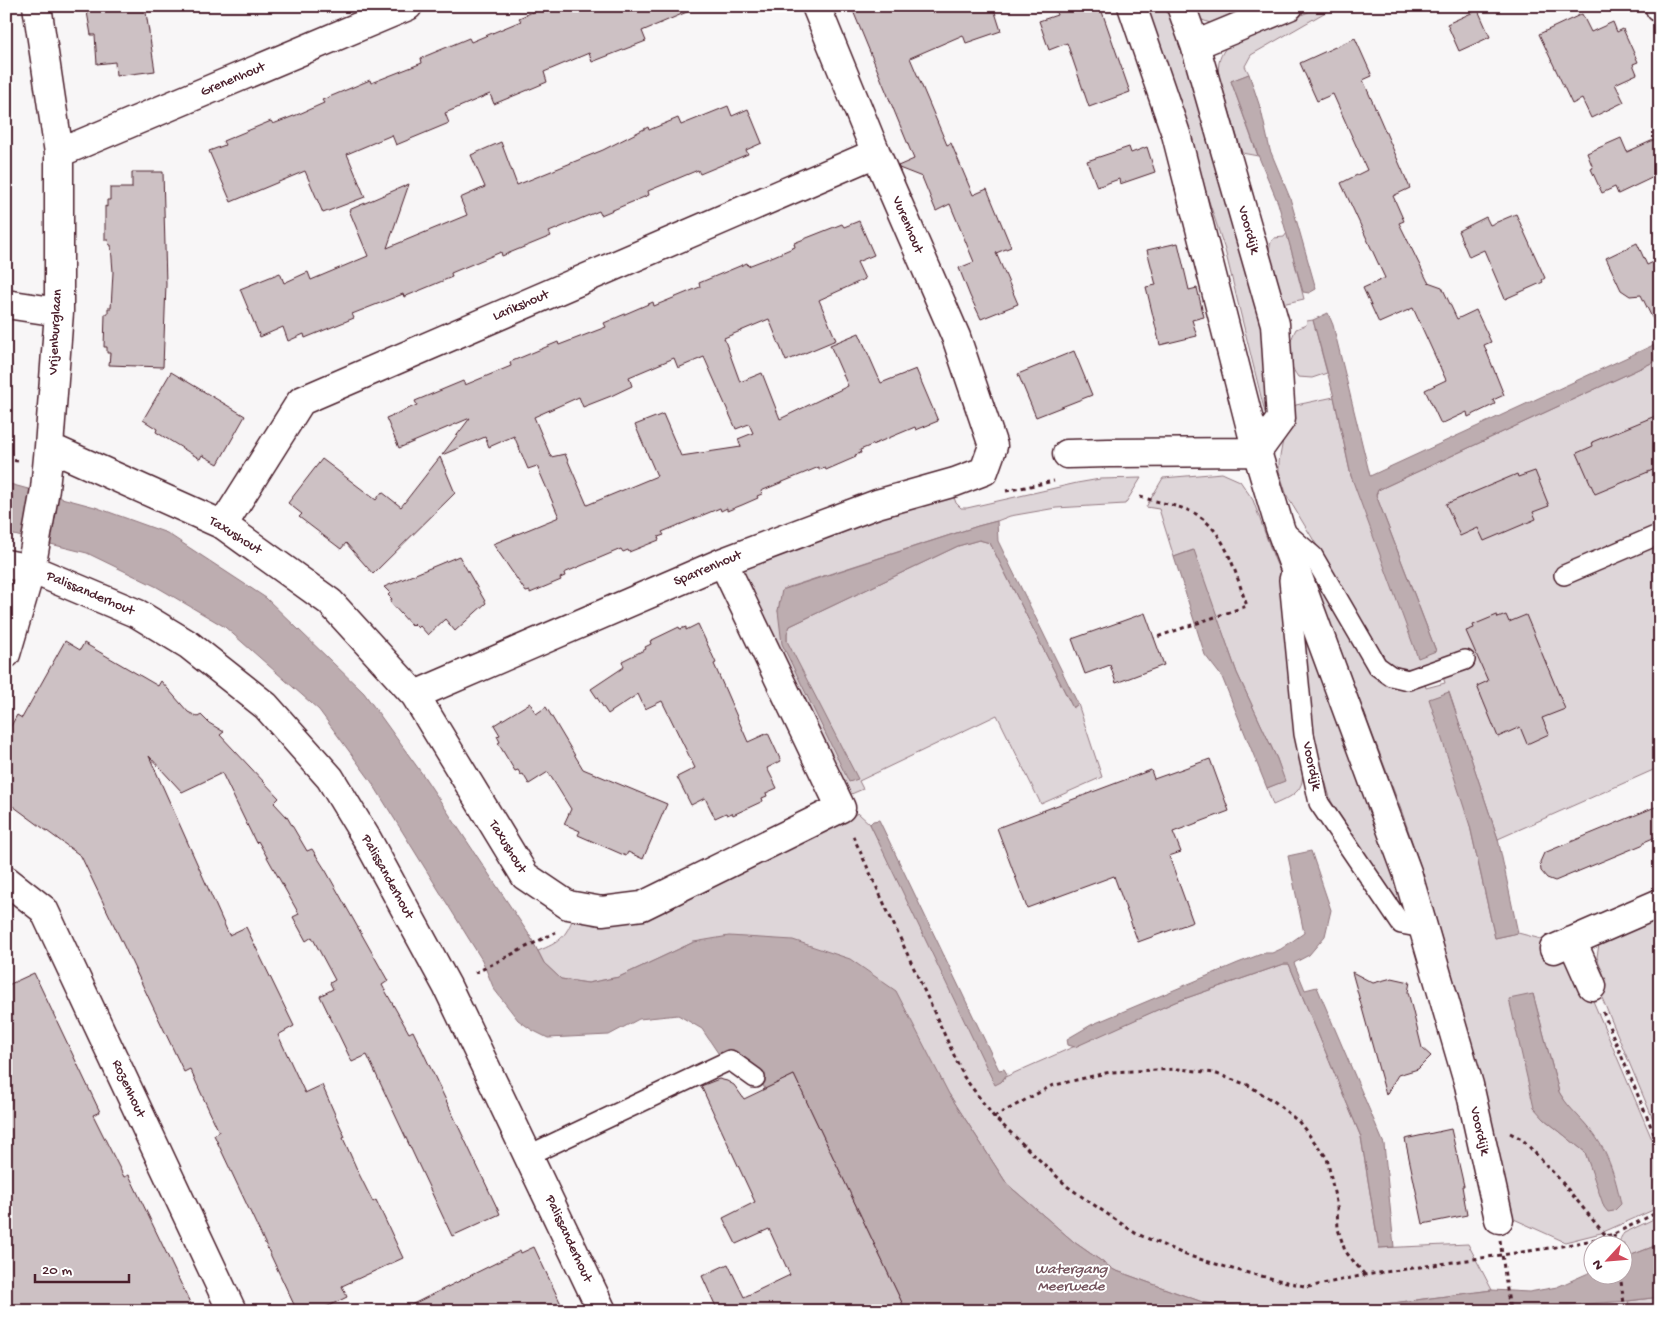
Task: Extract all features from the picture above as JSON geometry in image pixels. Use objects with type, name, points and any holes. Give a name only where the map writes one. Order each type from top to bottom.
[{"type":"street","name":"Vrijenburglaan","points":[[6,654],[19,566],[35,542],[45,489],[50,447],[58,312],[59,153],[37,6]]},
{"type":"street","name":"Grenenhout","points":[[59,153],[408,6]]},
{"type":"street","name":"Vurenhout","points":[[816,6],[876,153],[956,337],[993,446]]},
{"type":"street","name":"Voordijk","points":[[1132,6],[1176,134],[1257,452],[1280,528],[1407,872],[1469,1085],[1500,1230]]},
{"type":"street","name":"Voordijk","points":[[1181,6],[1195,45],[1275,324],[1281,420],[1257,452]]},
{"type":"street","points":[[1195,45],[1289,6]]},
{"type":"street","name":"Larikshout","points":[[223,525],[301,401],[876,153]]},
{"type":"street","points":[[6,304],[58,312]]},
{"type":"street","name":"Sparrenhout","points":[[415,695],[722,562],[877,504],[955,482],[984,471],[993,446]]},
{"type":"street","name":"Taxushout","points":[[50,447],[223,525],[330,602],[415,695],[525,876],[568,905],[602,911],[642,906],[841,808]]},
{"type":"street","points":[[1067,454],[1257,452]]},
{"type":"street","points":[[722,562],[841,808]]},
{"type":"street","name":"Palissanderhout","points":[[19,566],[138,614],[189,645],[266,706],[330,778],[367,839],[447,986],[602,1311]]},
{"type":"street","name":"Rozenhout","points":[[6,880],[44,910],[232,1311]]},
{"type":"street","points":[[1592,986],[1563,945],[1660,903]]},
{"type":"lane","points":[[1280,528],[1313,556],[1377,666],[1391,676],[1408,680],[1465,660]]},
{"type":"lane","points":[[1564,575],[1660,534]]},
{"type":"lane","name":"Voordijk","points":[[1292,561],[1290,580],[1304,734],[1319,803],[1401,924],[1423,928]]},
{"type":"lane","points":[[529,1155],[730,1060],[755,1078]]},
{"type":"path","points":[[1002,492],[1058,480]]},
{"type":"path","points":[[1140,497],[1194,513],[1212,526],[1222,540],[1248,606],[1154,638]]},
{"type":"path","points":[[841,808],[964,1076],[994,1117],[1068,1187],[1136,1233],[1186,1255],[1236,1270],[1308,1287],[1365,1275],[1556,1247],[1584,1241]]},
{"type":"path","points":[[485,968],[537,943]]},
{"type":"path","points":[[1592,986],[1660,1148]]},
{"type":"path","points":[[994,1117],[1051,1086],[1110,1072],[1179,1069],[1214,1073],[1248,1085],[1275,1102],[1298,1122],[1327,1158],[1338,1207],[1338,1229],[1345,1251],[1365,1275]]},
{"type":"path","points":[[1475,1113],[1522,1139],[1561,1181],[1604,1234]]},
{"type":"path","points":[[1614,1234],[1660,1211]]},
{"type":"path","points":[[1500,1230],[1510,1311]]},
{"type":"path","points":[[1621,1284],[1625,1311]]},
{"type":"shaded area","points":[[1145,6],[1172,6],[1265,335],[1270,414],[1266,417],[1225,250]]},
{"type":"shaded area","points":[[1191,6],[1232,6],[1229,8],[1230,16],[1210,23],[1197,18]]},
{"type":"shaded area","points":[[1323,6],[1336,6],[1251,55],[1245,66],[1249,74],[1231,81],[1258,156],[1242,153],[1219,76],[1218,67],[1223,52],[1228,45]]},
{"type":"shaded area","points":[[1287,233],[1304,299],[1282,304],[1269,249],[1274,238],[1284,237]]},
{"type":"shaded area","points":[[1313,320],[1327,373],[1312,378],[1298,377],[1289,359],[1289,347],[1296,329],[1306,325],[1307,321]]},
{"type":"shaded area","points":[[1660,359],[1660,767],[1498,839],[1449,693],[1470,826],[1495,938],[1518,933],[1545,940],[1579,968],[1660,1158],[1660,1207],[1601,1233],[1584,1234],[1584,1237],[1565,1242],[1505,1215],[1485,1095],[1421,868],[1403,815],[1309,567],[1385,683],[1405,687],[1425,684],[1426,688],[1445,683],[1438,659],[1412,668],[1400,668],[1387,662],[1287,496],[1279,471],[1279,462],[1288,412],[1296,405],[1334,397],[1351,476],[1436,651],[1376,495],[1378,490]],"holes":[[[1533,994],[1559,1092],[1568,1106],[1587,1126],[1595,1179],[1585,1152],[1544,1119]]]},
{"type":"shaded area","points":[[1222,473],[1240,481],[1253,500],[1282,576],[1302,779],[1301,785],[1294,794],[1273,805],[1267,788],[1284,781],[1277,759],[1237,673],[1193,550],[1174,557],[1159,509],[1146,507],[1163,478]]},
{"type":"shaded area","points":[[1141,478],[1125,504],[1056,508],[1010,516],[783,589],[778,611],[787,641],[787,633],[790,626],[958,546],[979,540],[990,543],[1073,708],[1078,704],[1102,777],[1041,804],[997,715],[859,781],[863,789],[849,795],[741,576],[745,567],[752,560],[952,492],[956,503],[961,508],[967,508],[1100,479]]},
{"type":"shaded area","points":[[1298,615],[1370,803],[1407,914],[1399,909],[1331,801],[1312,736]]},
{"type":"shaded area","points":[[858,813],[870,824],[1001,1082],[1005,1077],[1175,1002],[1284,964],[1289,964],[1361,1137],[1379,1248],[1468,1244],[1492,1290],[1332,1311],[1205,1303],[1114,1270],[1074,1242],[1007,1184],[949,1094],[694,942],[619,977],[588,983],[561,979],[544,963],[538,951],[557,942],[568,929],[574,916],[646,915]]},
{"type":"shaded area","points":[[1660,918],[1660,1136],[1597,986],[1606,981],[1597,957],[1599,944]]},
{"type":"shaded area","points":[[1660,1216],[1660,1244],[1634,1254],[1634,1234],[1624,1233]]},
{"type":"shaded area","points":[[1660,1297],[1660,1310],[1630,1311],[1628,1301]]},
{"type":"water","points":[[1249,74],[1261,110],[1270,150],[1290,198],[1316,289],[1309,293],[1303,292],[1278,203],[1231,81]]},
{"type":"water","points":[[1328,313],[1333,325],[1370,476],[1660,342],[1660,359],[1378,490],[1376,495],[1436,651],[1418,658],[1351,476],[1334,397],[1313,320]]},
{"type":"water","name":"Watergang Meerwede","points":[[6,483],[95,507],[167,533],[266,598],[364,693],[423,775],[530,936],[544,963],[561,979],[588,983],[619,977],[694,942],[729,936],[793,940],[850,959],[896,991],[949,1094],[1007,1184],[1074,1242],[1114,1270],[1205,1303],[1312,1311],[906,1311],[794,1075],[765,1089],[754,1068],[737,1055],[718,1053],[702,1029],[678,1015],[639,1019],[609,1035],[548,1038],[518,1020],[494,989],[482,960],[371,781],[319,710],[225,627],[157,587],[87,553],[6,533]]},
{"type":"water","points":[[997,521],[998,541],[1078,704],[1073,708],[990,543],[979,540],[958,546],[790,626],[787,633],[787,641],[858,779],[849,782],[782,644],[778,611],[782,590]]},
{"type":"water","points":[[1194,550],[1237,673],[1277,759],[1285,781],[1267,788],[1222,677],[1205,655],[1174,557]]},
{"type":"water","points":[[1449,692],[1498,839],[1518,933],[1495,938],[1470,826],[1429,699]]},
{"type":"water","points":[[879,820],[999,1070],[1004,1069],[1007,1074],[1001,1082],[995,1085],[870,824],[873,821]]},
{"type":"water","points":[[1311,851],[1331,910],[1325,936],[1309,955],[1294,963],[1305,990],[1317,987],[1384,1144],[1394,1247],[1379,1248],[1361,1137],[1289,964],[1284,964],[1175,1002],[1075,1047],[1068,1045],[1067,1039],[1091,1025],[1238,963],[1264,953],[1272,953],[1304,933],[1288,856]]},
{"type":"water","points":[[1533,994],[1559,1092],[1594,1134],[1609,1162],[1621,1204],[1614,1211],[1608,1212],[1604,1207],[1585,1152],[1544,1119],[1534,1108],[1509,999]]},
{"type":"water","points":[[1660,1244],[1660,1297],[1533,1308],[1523,1311],[1332,1311],[1492,1290],[1529,1292],[1557,1287],[1584,1275],[1584,1284],[1634,1284],[1634,1254]]},
{"type":"building","points":[[86,6],[145,6],[155,71],[116,76],[115,62],[97,64],[95,35],[91,35]]},
{"type":"building","points":[[546,6],[701,6],[642,31],[646,41],[592,62],[589,53],[544,72],[547,82],[528,90],[494,104],[490,94],[445,113],[449,123],[396,145],[392,135],[347,154],[365,197],[323,213],[305,171],[231,202],[209,151],[225,145],[223,141],[271,121],[273,124],[299,114],[324,103],[322,100],[370,80],[371,83],[422,63],[421,58],[469,38],[471,42],[521,21],[519,18]]},
{"type":"building","points":[[851,6],[993,6],[1001,31],[966,43],[963,35],[910,58],[947,145],[951,143],[973,195],[987,189],[1011,247],[996,253],[1018,304],[981,319],[959,268],[974,262],[950,204],[936,211],[922,177],[898,166],[914,159]]},
{"type":"building","points":[[1054,6],[1100,6],[1130,92],[1089,107],[1067,43],[1049,50],[1039,21],[1057,15]]},
{"type":"building","points":[[1478,10],[1490,37],[1459,51],[1447,24]]},
{"type":"building","points":[[1582,14],[1591,32],[1613,22],[1617,32],[1623,29],[1638,62],[1633,64],[1637,74],[1615,84],[1624,102],[1591,118],[1582,99],[1572,104],[1539,34]]},
{"type":"building","points":[[1355,38],[1372,76],[1363,80],[1410,188],[1393,196],[1404,221],[1399,223],[1428,282],[1442,287],[1457,319],[1476,310],[1491,342],[1484,345],[1504,395],[1493,400],[1495,404],[1468,417],[1467,412],[1441,424],[1425,390],[1446,380],[1413,308],[1379,323],[1363,288],[1385,278],[1341,183],[1367,170],[1333,94],[1317,101],[1300,63]]},
{"type":"building","points":[[728,106],[732,116],[748,109],[762,143],[746,150],[748,154],[700,174],[698,170],[648,191],[649,195],[601,215],[599,211],[549,232],[551,236],[502,256],[501,252],[451,273],[452,277],[404,297],[403,294],[352,314],[354,318],[305,338],[304,334],[288,341],[283,327],[260,337],[240,289],[280,273],[284,283],[308,272],[311,280],[368,256],[349,210],[409,184],[387,248],[467,215],[460,198],[485,187],[471,155],[501,142],[517,185],[603,150],[648,127],[649,130],[678,118],[681,125]]},
{"type":"building","points":[[1660,137],[1660,174],[1618,194],[1615,187],[1602,193],[1591,169],[1593,168],[1587,153],[1621,138],[1627,152]]},
{"type":"building","points":[[1129,147],[1131,153],[1147,147],[1155,172],[1120,184],[1119,179],[1097,187],[1087,161]]},
{"type":"building","points":[[132,172],[163,172],[166,284],[163,367],[109,365],[110,353],[107,353],[107,347],[104,347],[105,314],[108,314],[108,308],[111,308],[113,272],[111,245],[109,245],[108,240],[105,240],[105,206],[107,207],[107,200],[110,200],[110,188],[132,188]]},
{"type":"building","points":[[1516,214],[1545,278],[1542,280],[1543,282],[1505,299],[1484,250],[1469,257],[1458,231],[1486,217],[1490,225]]},
{"type":"building","points":[[859,221],[874,255],[857,262],[865,279],[819,300],[836,340],[786,361],[769,319],[724,338],[740,382],[762,373],[780,419],[848,386],[830,345],[859,333],[881,383],[916,369],[938,421],[916,430],[915,427],[860,450],[861,453],[855,455],[856,457],[826,470],[825,468],[819,470],[819,467],[761,491],[762,494],[757,496],[758,498],[742,505],[727,511],[727,508],[721,511],[720,508],[662,532],[664,535],[658,537],[659,540],[629,552],[628,550],[623,552],[621,549],[564,573],[565,576],[560,578],[561,580],[530,593],[530,591],[526,592],[493,544],[559,517],[537,466],[528,469],[514,436],[489,447],[485,437],[442,455],[470,418],[399,448],[386,418],[417,405],[415,401],[463,381],[465,385],[511,366],[510,362],[558,342],[559,345],[606,327],[604,323],[653,302],[654,306],[700,287],[699,283],[747,263],[748,266],[774,256],[795,247],[794,243],[842,224],[844,227]],"holes":[[[704,357],[736,429],[749,424],[753,433],[738,439],[741,447],[681,456],[663,414],[635,425],[657,476],[587,505],[565,454],[551,457],[534,417],[579,397],[583,407],[611,396],[632,386],[629,377],[674,358],[678,368]]]},
{"type":"building","points":[[1178,243],[1189,290],[1197,288],[1204,317],[1192,320],[1197,336],[1160,345],[1146,287],[1156,285],[1147,250]]},
{"type":"building","points":[[1637,243],[1647,265],[1660,259],[1660,334],[1641,295],[1630,296],[1621,290],[1606,258]]},
{"type":"building","points":[[1074,351],[1092,395],[1036,417],[1018,374]]},
{"type":"building","points":[[171,372],[245,416],[218,464],[202,455],[200,459],[156,432],[157,429],[143,420]]},
{"type":"building","points":[[1660,414],[1660,467],[1595,494],[1577,453],[1593,446],[1592,442]]},
{"type":"building","points":[[440,457],[455,493],[373,574],[346,543],[341,549],[299,517],[302,514],[288,503],[322,459],[376,500],[382,492],[401,507]]},
{"type":"building","points":[[1535,471],[1549,506],[1533,512],[1536,519],[1484,541],[1478,528],[1460,536],[1446,504],[1517,474],[1518,477]]},
{"type":"building","points":[[459,556],[486,603],[455,631],[445,619],[428,635],[420,626],[418,628],[414,624],[412,626],[390,602],[392,599],[388,595],[390,593],[384,587]]},
{"type":"building","points":[[1145,613],[1164,665],[1116,683],[1110,665],[1085,674],[1072,639]]},
{"type":"building","points":[[1497,615],[1498,618],[1506,615],[1509,622],[1526,615],[1565,709],[1542,718],[1549,734],[1527,744],[1520,727],[1498,737],[1477,686],[1488,681],[1466,631],[1474,628],[1473,625]]},
{"type":"building","points":[[698,624],[748,742],[768,733],[781,761],[767,768],[777,788],[766,793],[767,796],[762,798],[763,801],[733,815],[732,813],[727,815],[726,813],[715,818],[705,798],[691,805],[677,777],[695,768],[662,701],[645,709],[638,694],[608,714],[591,689],[624,667],[622,661],[646,649],[645,647],[651,644],[650,641],[679,627],[680,629],[686,627],[686,630]]},
{"type":"building","points":[[65,641],[80,650],[84,643],[158,686],[161,681],[188,712],[198,717],[201,715],[209,723],[224,732],[220,735],[279,798],[274,803],[287,817],[307,851],[312,849],[388,981],[382,985],[409,1033],[413,1031],[500,1214],[452,1236],[367,1055],[352,1062],[320,996],[333,989],[330,983],[335,980],[312,937],[306,941],[293,917],[299,914],[258,841],[256,843],[222,773],[182,792],[149,756],[229,935],[246,927],[294,1026],[278,1035],[305,1093],[322,1085],[359,1174],[373,1202],[376,1200],[403,1258],[342,1286],[347,1297],[318,1311],[297,1311],[214,1135],[219,1132],[190,1069],[184,1072],[81,856],[6,801],[6,735],[17,715],[22,718]]},
{"type":"building","points":[[530,703],[536,714],[546,707],[583,769],[667,804],[643,859],[628,852],[626,856],[578,835],[580,831],[564,824],[571,809],[548,772],[529,784],[523,774],[521,775],[518,770],[515,771],[498,743],[500,742],[497,736],[500,735],[494,725]]},
{"type":"building","points":[[1210,759],[1229,811],[1173,832],[1181,852],[1169,856],[1193,922],[1138,942],[1114,876],[1027,908],[997,828],[1151,770],[1154,779]]},
{"type":"building","points":[[1660,805],[1660,835],[1644,842],[1644,844],[1555,881],[1547,878],[1541,871],[1540,862],[1544,853]]},
{"type":"building","points":[[1352,972],[1373,983],[1392,978],[1410,982],[1408,992],[1422,1048],[1431,1056],[1418,1069],[1398,1075],[1386,1095]]},
{"type":"building","points":[[34,973],[100,1112],[93,1115],[124,1177],[129,1175],[194,1311],[6,1311],[6,986]]},
{"type":"building","points":[[794,1075],[906,1311],[714,1311],[717,1309],[702,1276],[728,1264],[744,1297],[790,1275],[769,1229],[736,1244],[723,1218],[755,1202],[701,1086],[719,1079],[727,1081],[734,1085],[744,1099]]},
{"type":"building","points":[[1451,1129],[1464,1186],[1462,1186],[1467,1215],[1423,1224],[1405,1139]]},
{"type":"building","points":[[534,1247],[561,1304],[546,1311],[399,1311],[520,1251],[521,1253]]}]
